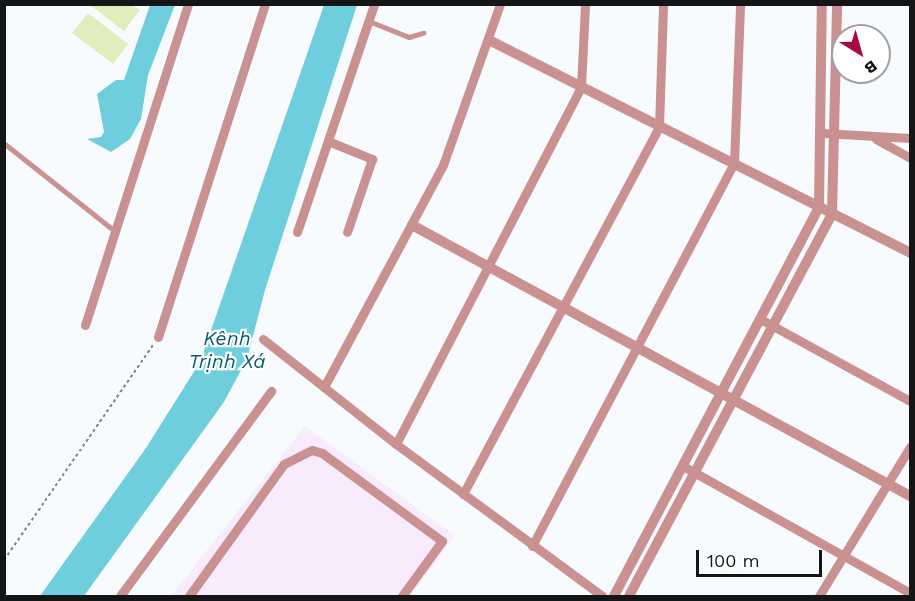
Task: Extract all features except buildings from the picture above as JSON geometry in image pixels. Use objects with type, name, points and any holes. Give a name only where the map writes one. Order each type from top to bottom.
[{"type":"street","points":[[85,325],[188,4]]},
{"type":"street","points":[[158,337],[265,4]]},
{"type":"street","points":[[297,232],[374,4]]},
{"type":"street","points":[[324,387],[442,165],[489,40],[500,4]]},
{"type":"street","points":[[396,444],[491,266],[581,87],[585,4]]},
{"type":"street","points":[[463,494],[659,127],[663,4]]},
{"type":"street","points":[[532,546],[734,163],[740,4]]},
{"type":"street","points":[[614,597],[762,320],[819,207],[823,133],[822,4]]},
{"type":"street","points":[[629,597],[775,326],[832,214],[837,134],[837,4]]},
{"type":"street","points":[[489,40],[910,253]]},
{"type":"street","points":[[823,133],[875,139],[910,138]]},
{"type":"street","points":[[875,139],[910,158]]},
{"type":"street","points":[[328,141],[372,159],[347,232]]},
{"type":"street","points":[[412,225],[910,496]]},
{"type":"street","points":[[762,320],[910,401]]},
{"type":"street","points":[[263,339],[396,444],[602,597]]},
{"type":"street","points":[[120,597],[271,392]]},
{"type":"street","points":[[819,597],[890,485],[910,447]]},
{"type":"street","points":[[189,597],[284,464],[308,450],[322,453],[442,541],[402,597]]},
{"type":"street","points":[[683,466],[910,593]]},
{"type":"lane","points":[[369,21],[410,37],[423,33]]},
{"type":"lane","points":[[4,143],[115,231]]},
{"type":"path","points":[[4,560],[158,337]]},
{"type":"shaded area","points":[[305,426],[455,536],[411,596],[171,596]]},
{"type":"green space","points":[[90,5],[132,5],[140,10],[124,31]]},
{"type":"green space","points":[[88,13],[128,44],[113,64],[72,33]]},
{"type":"water","points":[[150,5],[175,5],[148,75],[141,119],[130,139],[111,152],[87,139],[101,137],[104,132],[97,94],[116,80],[124,80]]},
{"type":"water","name":"Kênh Trịnh Xá","points":[[324,5],[357,5],[265,290],[247,359],[224,402],[84,596],[40,596],[146,448],[200,362]]}]
